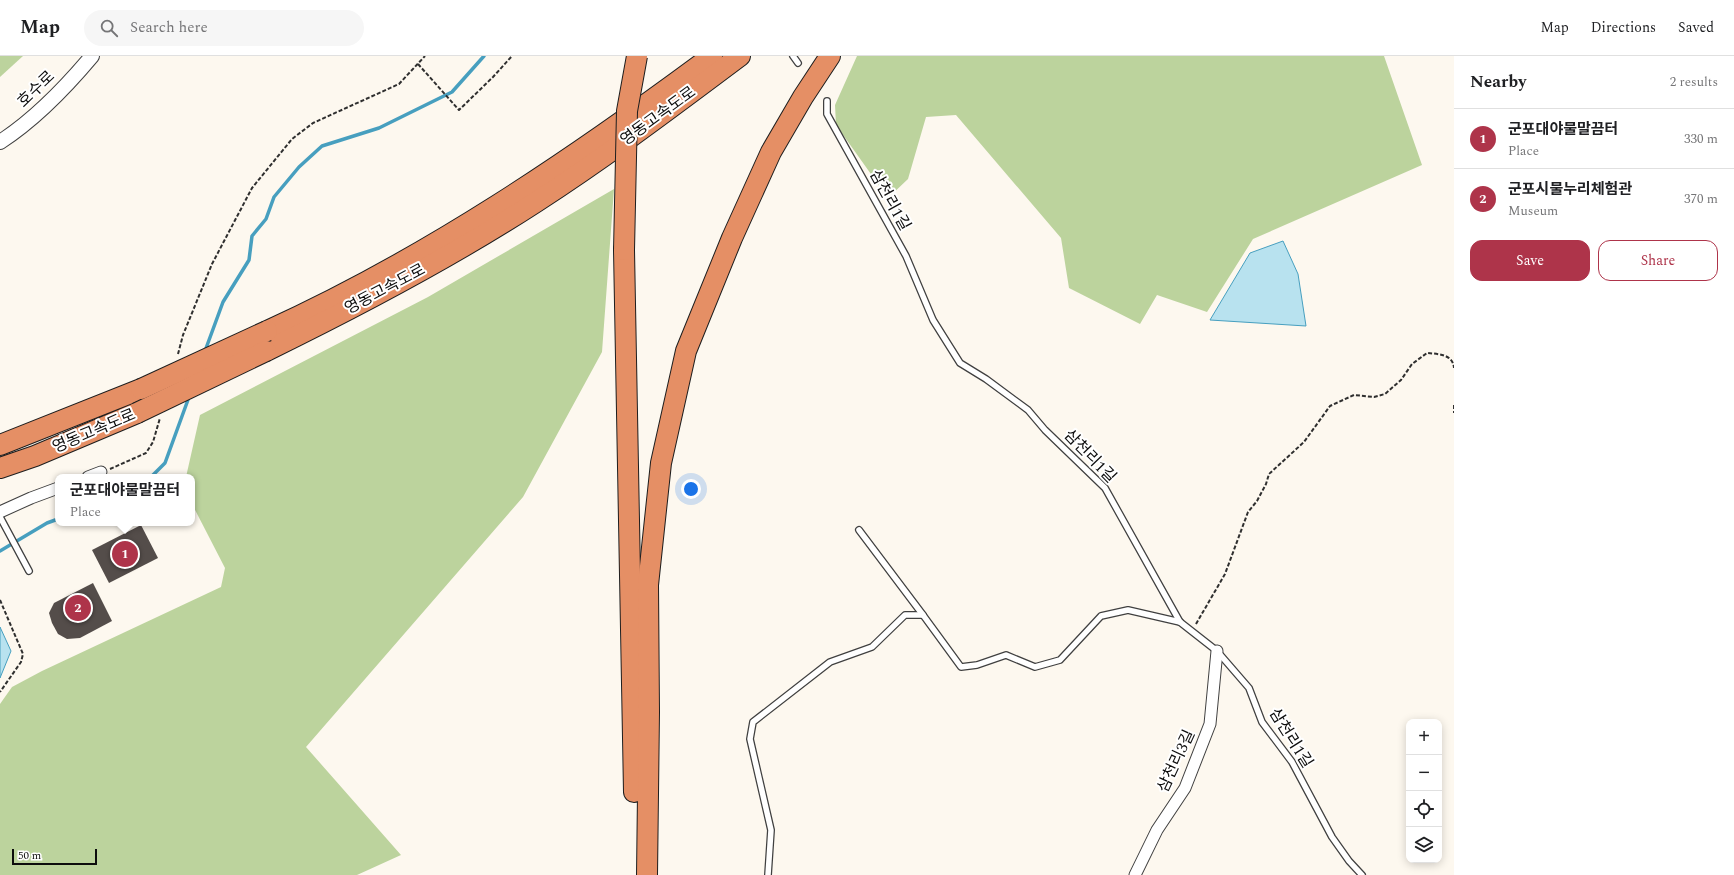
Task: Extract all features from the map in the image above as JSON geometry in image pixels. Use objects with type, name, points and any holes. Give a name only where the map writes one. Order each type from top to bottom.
[{"type":"highway","points":[[635,875],[634,712],[624,250],[627,111],[637,56]]},
{"type":"highway","name":"영동고속도로","points":[[0,445],[141,389],[306,314],[378,275],[458,229],[548,174],[712,56]]},
{"type":"highway","name":"영동고속도로","points":[[0,468],[35,456],[137,413],[266,351],[366,300],[463,247],[536,202],[606,154],[740,56]]},
{"type":"highway","points":[[647,875],[649,712],[648,585],[661,463],[686,351],[732,238],[771,152],[803,97],[830,56]]},
{"type":"street","name":"호수로","points":[[0,142],[17,131],[75,76],[92,56]]},
{"type":"street","points":[[96,474],[101,472]]},
{"type":"street","points":[[0,512],[55,489]]},
{"type":"street","name":"삼천리3길","points":[[1135,875],[1157,830],[1185,788],[1210,724],[1217,651]]},
{"type":"lane","points":[[793,56],[798,63]]},
{"type":"lane","name":"삼천리1길","points":[[827,101],[827,114],[906,256],[933,320],[960,363],[986,379],[1028,410],[1045,430],[1105,488],[1180,622],[1217,651],[1249,688],[1262,722],[1292,762],[1332,837],[1349,861],[1362,875]]},
{"type":"lane","points":[[0,517],[29,571]]},
{"type":"lane","points":[[859,530],[961,667],[976,665],[1006,655],[1035,667],[1060,660],[1101,616],[1128,610],[1180,622]]},
{"type":"lane","points":[[768,875],[771,830],[750,739],[753,722],[830,662],[872,647],[905,615],[923,615]]},
{"type":"path","points":[[177,356],[183,334],[212,264],[252,188],[292,139],[313,123],[399,84],[425,56]]},
{"type":"path","points":[[418,64],[459,110],[512,56]]},
{"type":"path","points":[[1192,632],[1225,574],[1248,512],[1257,501],[1266,484],[1269,474],[1304,442],[1330,406],[1354,395],[1374,397],[1385,394],[1401,380],[1412,364],[1427,353],[1448,357],[1454,363],[1454,368]]},
{"type":"path","points":[[1454,405],[1454,413]]},
{"type":"path","points":[[101,472],[146,453],[153,442],[161,414]]},
{"type":"path","points":[[0,600],[23,654],[21,662],[0,692]]},
{"type":"green space","points":[[0,56],[23,56],[0,77]]},
{"type":"green space","points":[[857,56],[1384,56],[1422,165],[1253,239],[1207,312],[1157,295],[1140,324],[1069,288],[1061,238],[956,115],[926,117],[908,179],[888,198],[836,125],[835,105]]},
{"type":"green space","points":[[614,189],[602,352],[523,497],[306,747],[401,855],[357,875],[0,875],[0,704],[12,687],[42,671],[221,587],[225,568],[195,510],[195,474],[187,474],[200,415],[428,297]]},
{"type":"water","points":[[1283,241],[1298,274],[1306,326],[1210,320],[1250,253]]},
{"type":"water","points":[[0,627],[11,651],[0,678]]},
{"type":"building","points":[[142,526],[158,558],[109,583],[92,550]]},
{"type":"building","points":[[93,583],[112,621],[80,638],[67,639],[58,634],[49,613],[54,603]]},
{"type":"waterway","points":[[205,351],[223,302],[249,260],[252,236],[266,219],[274,197],[299,167],[322,146],[379,128],[452,92],[484,56]]},
{"type":"waterway","points":[[154,474],[165,463],[189,397]]},
{"type":"waterway","points":[[0,551],[47,523],[55,520]]},
{"type":"place","name":"군포대야물말끔터","points":[[125,554]]},
{"type":"place","name":"군포시물누리체험관","points":[[78,608]]}]
